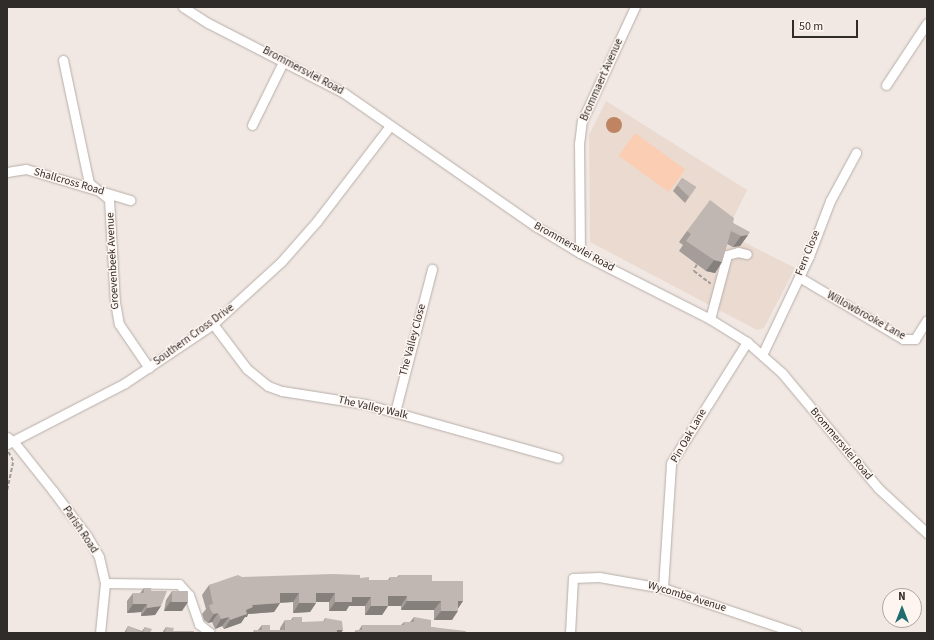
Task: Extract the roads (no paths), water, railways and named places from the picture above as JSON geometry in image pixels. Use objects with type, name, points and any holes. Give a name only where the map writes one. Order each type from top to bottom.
[{"type":"street","name":"Brommersvlei Road","points":[[183,7],[208,23],[284,60],[344,92],[493,198],[580,253],[710,319],[747,342],[787,379],[878,488],[927,533]]},
{"type":"street","name":"Brommaert Avenue","points":[[580,253],[580,144],[582,121],[635,7]]},
{"type":"street","points":[[886,85],[927,23]]},
{"type":"street","name":"Groevenbeek Avenue","points":[[63,60],[89,183],[109,199],[117,319],[149,368]]},
{"type":"street","points":[[252,125],[284,60]]},
{"type":"street","name":"Southern Cross Drive","points":[[9,441],[149,368],[213,324],[281,262],[317,221],[390,126]]},
{"type":"street","name":"Fern Close","points":[[762,355],[799,277],[830,201],[856,153]]},
{"type":"street","name":"Shallcross Road","points":[[7,172],[26,169],[130,200]]},
{"type":"street","points":[[710,319],[727,255],[738,252],[747,254]]},
{"type":"street","name":"The Valley Close","points":[[395,412],[432,269]]},
{"type":"street","name":"Willowbrooke Lane","points":[[799,277],[903,339],[915,339],[927,320]]},
{"type":"street","name":"The Valley Walk","points":[[213,324],[247,369],[268,386],[395,412],[558,458]]},
{"type":"street","name":"Pin Oak Lane","points":[[663,588],[672,463],[747,342]]},
{"type":"street","name":"Parish Road","points":[[9,441],[88,536],[99,556],[105,584],[100,633]]},
{"type":"street","name":"Wycombe Avenue","points":[[570,633],[573,578],[614,578],[663,588],[797,633]]},
{"type":"street","points":[[105,584],[179,584],[189,595],[199,624],[210,633]]}]
